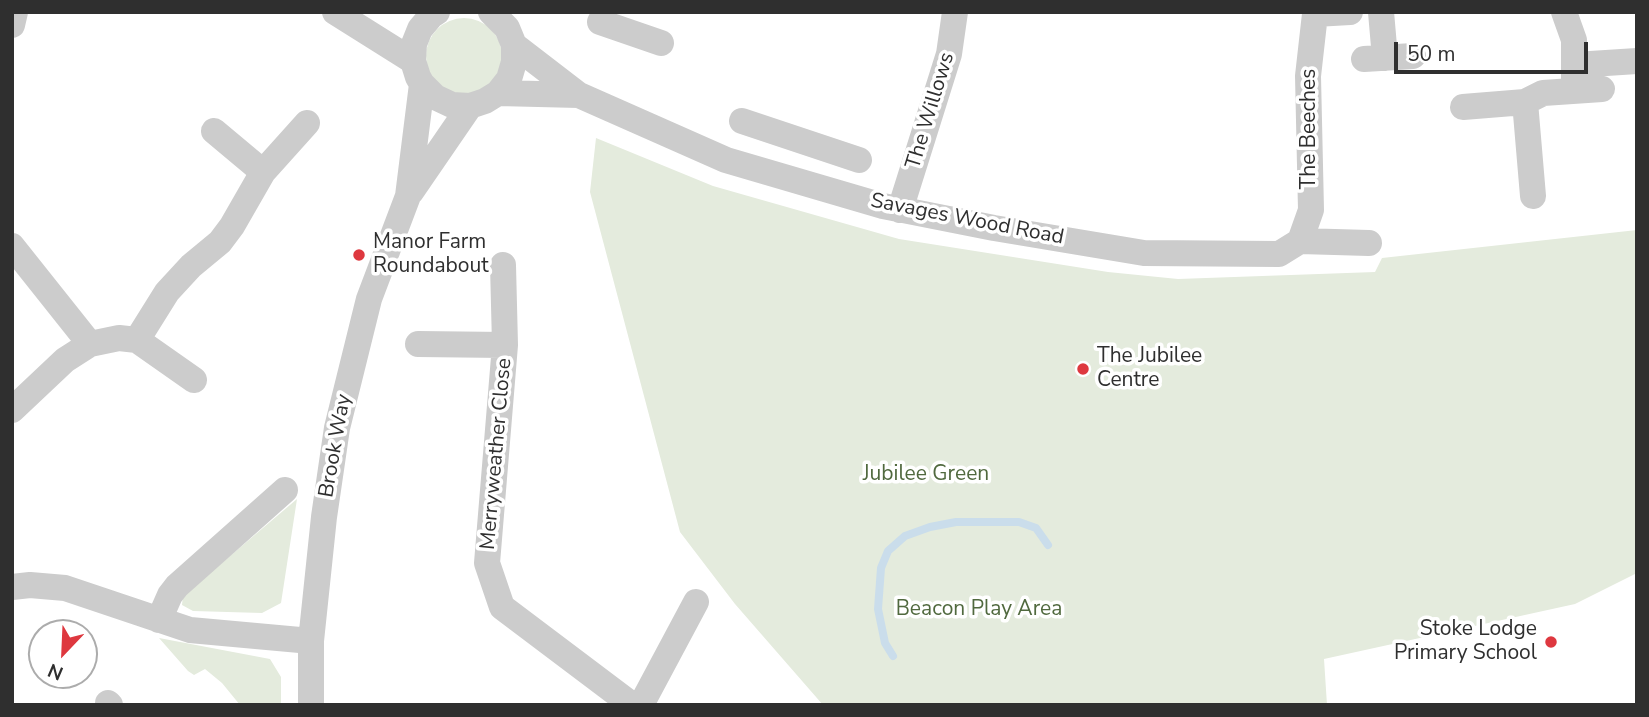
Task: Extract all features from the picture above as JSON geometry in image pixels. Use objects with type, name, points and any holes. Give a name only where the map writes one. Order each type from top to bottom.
[{"type":"street","points":[[12,26],[15,12]]},
{"type":"street","points":[[335,12],[417,73],[435,97],[452,105],[470,106],[485,102],[498,93],[509,79],[514,62],[514,44]]},
{"type":"street","name":"The Willows","points":[[900,209],[950,54],[955,12]]},
{"type":"street","name":"The Beeches","points":[[1300,241],[1311,210],[1308,76],[1311,13],[1350,12]]},
{"type":"street","points":[[1381,12],[1374,59],[1413,56]]},
{"type":"street","points":[[1564,12],[1574,40],[1574,77]]},
{"type":"street","name":"Brook Way","points":[[408,196],[417,73],[414,44],[425,13]]},
{"type":"street","name":"Savages Wood Road","points":[[493,13],[507,27],[514,44],[579,95],[726,160],[900,209],[1144,253],[1279,254],[1300,241],[1369,243]]},
{"type":"street","points":[[600,22],[634,22],[661,43]]},
{"type":"street","points":[[1463,107],[1534,97],[1574,77],[1637,61]]},
{"type":"street","points":[[1574,77],[1602,89]]},
{"type":"street","name":"Savages Wood Road","points":[[498,93],[579,95]]},
{"type":"street","points":[[1533,196],[1534,97]]},
{"type":"street","name":"Brook Way","points":[[311,705],[311,641],[324,517],[337,428],[369,299],[408,196],[470,106]]},
{"type":"street","points":[[743,121],[859,160]]},
{"type":"street","points":[[137,340],[167,292],[191,266],[220,242],[263,172],[307,123]]},
{"type":"street","points":[[757,169],[771,130]]},
{"type":"street","points":[[214,131],[263,172]]},
{"type":"street","points":[[12,246],[90,344]]},
{"type":"street","name":"Merryweather Close","points":[[503,265],[505,345],[488,563],[502,607],[632,705]]},
{"type":"street","points":[[12,410],[65,359],[90,344],[118,338],[137,340],[194,380]]},
{"type":"street","name":"Merryweather Close","points":[[418,344],[505,345]]},
{"type":"street","points":[[159,620],[177,586],[285,490]]},
{"type":"street","points":[[12,587],[30,584],[65,588],[190,630],[311,641]]},
{"type":"street","points":[[641,705],[696,602]]},
{"type":"green space","points":[[464,18],[478,21],[491,29],[499,42],[502,56],[499,70],[491,83],[478,91],[464,94],[450,91],[437,83],[429,70],[426,56],[429,42],[437,29],[450,21]]},
{"type":"green space","name":"Jubilee Green","points":[[596,138],[713,186],[899,239],[1108,272],[1178,279],[1375,272],[1382,258],[1637,230],[1637,573],[1575,604],[1324,659],[1327,705],[823,705],[735,604],[680,532],[590,192]]},
{"type":"green space","points":[[297,499],[281,603],[262,613],[193,611],[182,605],[183,596]]},
{"type":"green space","points":[[159,638],[270,659],[281,677],[281,705],[240,705],[222,683],[205,669],[194,675],[188,671]]},
{"type":"waterway","points":[[893,656],[885,643],[878,609],[881,568],[888,551],[905,536],[956,522],[1019,522],[1036,528],[1048,545]]},
{"type":"place","name":"Manor Farm Roundabout","points":[[359,255]]},
{"type":"place","name":"The Jubilee Centre","points":[[1083,369]]},
{"type":"place","name":"Stoke Lodge Primary School","points":[[1551,642]]},
{"type":"park label","name":"Beacon Play Area","points":[[979,610]]}]
